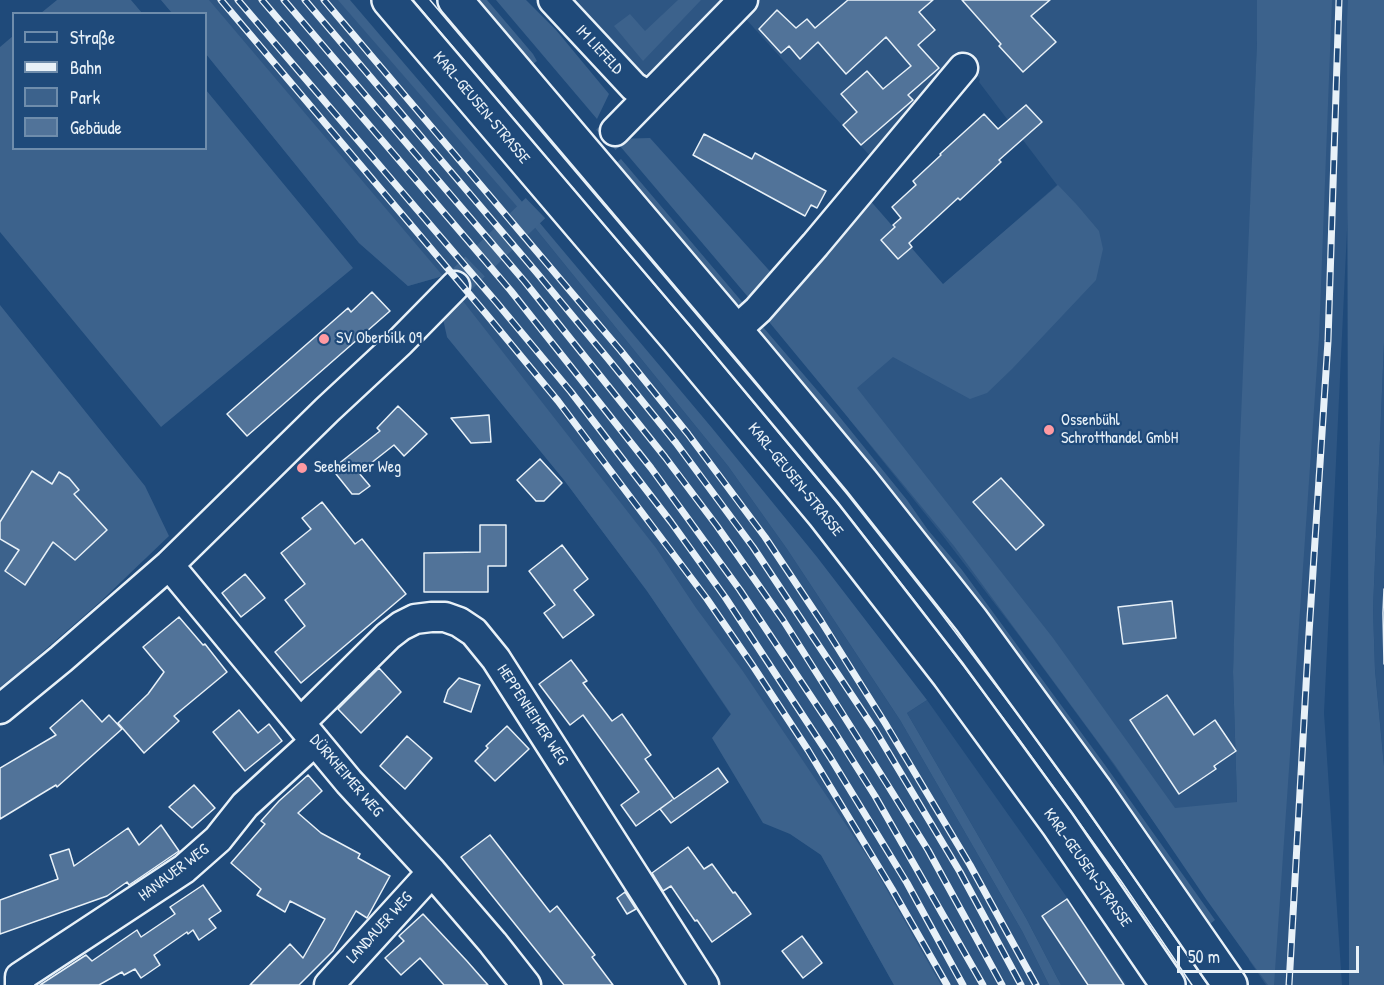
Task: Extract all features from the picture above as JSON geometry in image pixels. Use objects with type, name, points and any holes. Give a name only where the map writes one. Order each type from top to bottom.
[{"type":"main road","name":"KARL-GEUSEN-STRASSE","points":[[389,0],[824,514],[949,675],[1058,824],[1168,985]]},
{"type":"main road","points":[[455,0],[736,330],[861,481],[971,620],[1102,800],[1230,985]]},
{"type":"street","name":"IM LIEFELD","points":[[553,0],[634,87],[649,96]]},
{"type":"street","points":[[615,131],[743,0]]},
{"type":"street","points":[[736,330],[758,310],[808,253],[963,68]]},
{"type":"street","points":[[0,709],[169,565],[455,286]]},
{"type":"street","name":"DÜRKHEIMER WEG","points":[[169,565],[349,782],[432,872],[526,985]]},
{"type":"street","name":"HEPPENHEIMER WEG","points":[[308,732],[388,636],[400,627],[415,619],[430,617],[445,617],[459,622],[474,632],[502,669],[704,985]]},
{"type":"street","name":"HANAUER WEG","points":[[20,985],[20,977],[184,869],[218,839],[308,732]]},
{"type":"street","name":"LANDAUER WEG","points":[[329,985],[432,872]]},
{"type":"shaded area","points":[[161,0],[346,0],[728,466],[787,549],[900,720],[1022,931],[1049,985],[894,985],[821,855],[731,715],[647,591],[564,480],[447,337],[459,296],[443,276],[408,286],[359,243],[207,55],[207,12],[171,12]]},
{"type":"shaded area","name":"Ossenbühl Schrotthandel GmbH","points":[[552,0],[1257,0],[1233,672],[1237,802],[1173,849],[1021,638],[849,419],[854,388],[943,285],[1057,185],[979,82],[980,79],[963,60],[871,157],[744,17],[651,91]]},
{"type":"shaded area","points":[[1306,0],[1358,0],[1324,713],[1342,985],[1266,985],[1249,960]]},
{"type":"shaded area","points":[[1384,343],[1384,766],[1375,669],[1373,609]]},
{"type":"shaded area","points":[[927,700],[1127,985],[1061,985],[1026,918],[907,713]]},
{"type":"green space","points":[[57,0],[131,0],[141,12],[42,12]]},
{"type":"green space","points":[[161,0],[209,0],[443,276],[408,286],[359,243],[207,55],[207,12],[171,12]]},
{"type":"green space","points":[[338,0],[350,0],[502,178],[712,428],[817,557],[927,700],[907,713],[1026,918],[1061,985],[1049,985],[1022,931],[900,720],[787,549],[728,466],[527,218]]},
{"type":"green space","points":[[478,0],[487,0],[537,61],[533,64]]},
{"type":"green space","points":[[496,0],[526,0],[556,30],[609,94],[597,119]]},
{"type":"green space","points":[[678,0],[701,0],[643,61],[614,26],[630,14],[645,31]]},
{"type":"green space","points":[[1257,0],[1332,0],[1319,337],[1274,985],[1268,985],[1249,959],[1115,765],[954,546],[614,139],[650,138],[776,278],[868,198],[943,284],[1058,185],[1077,205],[1099,231],[1103,249],[1096,280],[987,393],[970,399],[893,357],[857,388],[1053,638],[1175,808],[1237,802],[1233,672]]},
{"type":"green space","points":[[1348,0],[1384,0],[1384,343],[1373,609],[1375,670],[1384,766],[1384,985],[1349,985]]},
{"type":"green space","points":[[12,37],[12,150],[207,150],[207,91],[353,268],[161,427],[0,232],[0,47]]},
{"type":"green space","points":[[621,159],[749,310],[744,313],[616,163]]},
{"type":"green space","points":[[459,296],[656,548],[696,608],[742,670],[871,862],[941,985],[894,985],[821,855],[790,834],[763,823],[712,738],[731,714],[647,591],[564,480],[447,337],[443,319]]},
{"type":"green space","points":[[0,305],[145,486],[169,536],[100,602],[0,687]]},
{"type":"green space","points":[[757,320],[834,410],[962,570],[1215,920],[1210,924],[1146,830],[974,597],[924,532],[754,324]]},
{"type":"building","points":[[848,0],[933,0],[919,12],[935,30],[918,45],[939,68],[908,95],[913,100],[861,145],[843,125],[857,112],[841,94],[867,71],[883,89],[911,66],[886,37],[846,74],[818,42],[800,59],[789,46],[781,53],[759,29],[777,10],[796,28],[807,19],[815,28]]},
{"type":"building","points":[[962,0],[1050,0],[1031,16],[1056,42],[1023,72]]},
{"type":"building","points":[[1026,105],[1042,122],[999,160],[1001,162],[960,200],[958,198],[909,243],[912,247],[898,259],[881,240],[901,218],[892,207],[916,185],[913,181],[984,114],[998,129]]},
{"type":"building","points":[[704,134],[752,159],[755,153],[826,191],[817,208],[811,205],[805,216],[693,155]]},
{"type":"building","points":[[372,292],[390,311],[247,436],[227,414],[348,308],[351,312]]},
{"type":"building","points":[[398,406],[427,434],[404,456],[394,445],[375,460],[359,473],[370,486],[359,494],[352,494],[332,469],[380,431],[377,428]]},
{"type":"building","points":[[489,415],[491,442],[471,443],[451,418]]},
{"type":"building","points":[[540,459],[562,483],[544,501],[536,501],[517,480]]},
{"type":"building","points":[[32,471],[52,484],[59,472],[69,478],[79,490],[74,494],[107,530],[75,560],[53,542],[25,585],[5,571],[19,550],[0,539],[0,522]]},
{"type":"building","points":[[1001,478],[1044,525],[1016,550],[973,502]]},
{"type":"building","points":[[322,502],[355,544],[362,539],[406,594],[301,683],[275,652],[305,626],[285,600],[305,584],[281,553],[311,529],[302,518]]},
{"type":"building","points":[[480,525],[506,525],[506,566],[488,566],[488,592],[424,592],[424,553],[480,552]]},
{"type":"building","points":[[562,545],[588,579],[574,590],[594,615],[563,638],[544,613],[555,605],[529,571]]},
{"type":"building","points":[[245,574],[265,598],[241,617],[222,593]]},
{"type":"building","points":[[1172,601],[1176,638],[1123,644],[1118,607]]},
{"type":"building","points":[[179,617],[203,645],[205,644],[227,672],[174,716],[179,721],[144,753],[118,723],[148,694],[164,672],[143,647]]},
{"type":"building","points":[[571,660],[587,681],[583,683],[612,721],[622,714],[651,755],[645,759],[674,799],[718,768],[728,782],[671,823],[660,809],[672,800],[636,826],[621,805],[639,792],[583,715],[570,725],[539,684]]},
{"type":"building","points":[[379,668],[401,692],[361,733],[338,709]]},
{"type":"building","points":[[459,678],[480,685],[471,712],[444,702],[448,690]]},
{"type":"building","points":[[1167,695],[1194,735],[1215,720],[1236,751],[1214,766],[1216,769],[1179,794],[1130,720]]},
{"type":"building","points":[[82,700],[102,722],[109,715],[122,729],[57,787],[56,785],[0,819],[0,768],[56,735],[50,728]]},
{"type":"building","points":[[239,710],[258,733],[269,724],[282,741],[245,771],[213,732]]},
{"type":"building","points":[[507,726],[529,749],[495,781],[475,761],[488,748],[486,746]]},
{"type":"building","points":[[407,736],[432,758],[405,789],[380,766]]},
{"type":"building","points":[[308,775],[322,791],[298,813],[321,833],[360,854],[358,858],[390,876],[367,918],[356,911],[333,951],[299,985],[250,985],[290,944],[303,958],[325,919],[290,901],[285,912],[257,895],[261,889],[231,863],[265,824],[261,821]]},
{"type":"building","points":[[194,785],[215,808],[192,828],[169,807]]},
{"type":"building","points":[[161,825],[179,851],[135,881],[129,885],[127,882],[107,896],[0,934],[0,900],[58,879],[50,855],[69,849],[74,866],[128,828],[139,845]]},
{"type":"building","points":[[490,835],[550,912],[557,906],[595,955],[592,957],[613,985],[564,985],[461,857]]},
{"type":"building","points":[[688,847],[704,869],[712,864],[751,914],[712,942],[671,886],[663,891],[652,873]]},
{"type":"building","points":[[203,885],[221,911],[209,919],[216,928],[199,940],[193,930],[188,934],[187,932],[154,955],[160,965],[141,978],[135,969],[124,975],[122,972],[99,985],[40,985],[86,955],[92,961],[137,930],[141,937],[175,914],[170,907]]},
{"type":"building","points":[[625,892],[636,909],[627,914],[617,898]]},
{"type":"building","points":[[1067,899],[1124,985],[1088,985],[1042,916]]},
{"type":"building","points":[[423,914],[488,985],[444,985],[420,958],[401,975],[385,958],[404,941],[399,936]]},
{"type":"building","points":[[802,936],[822,963],[803,978],[782,951]]},
{"type":"tunnel","points":[[455,286],[615,131]]},
{"type":"tram line","points":[[413,0],[853,522],[1018,738],[1121,881],[1192,985]]},
{"type":"tram line","points":[[430,0],[847,494],[1025,724],[1208,985]]},
{"type":"tram line","points":[[1384,589],[1384,664]]},
{"type":"railway","points":[[221,0],[558,401],[707,599],[808,750],[947,985]]},
{"type":"railway","points":[[238,0],[571,392],[671,522],[725,597],[830,757],[907,883],[963,985]]},
{"type":"railway","points":[[262,0],[511,291],[651,468],[740,590],[834,731],[875,796],[983,985]]},
{"type":"railway","points":[[284,0],[525,282],[665,457],[717,526],[783,620],[928,850],[1002,985]]},
{"type":"railway","points":[[305,0],[609,360],[676,443],[753,547],[875,730],[960,872],[1021,985]]},
{"type":"railway","points":[[324,0],[621,351],[688,434],[765,537],[885,723],[970,865],[1036,985]]},
{"type":"railway","points":[[1289,985],[1328,341],[1339,0]]},
{"type":"place","name":"SV Oberbilk 09","points":[[324,339]]},
{"type":"place","name":"Ossenbühl Schrotthandel GmbH","points":[[1049,430]]},
{"type":"place","name":"Seeheimer Weg","points":[[302,468]]}]
